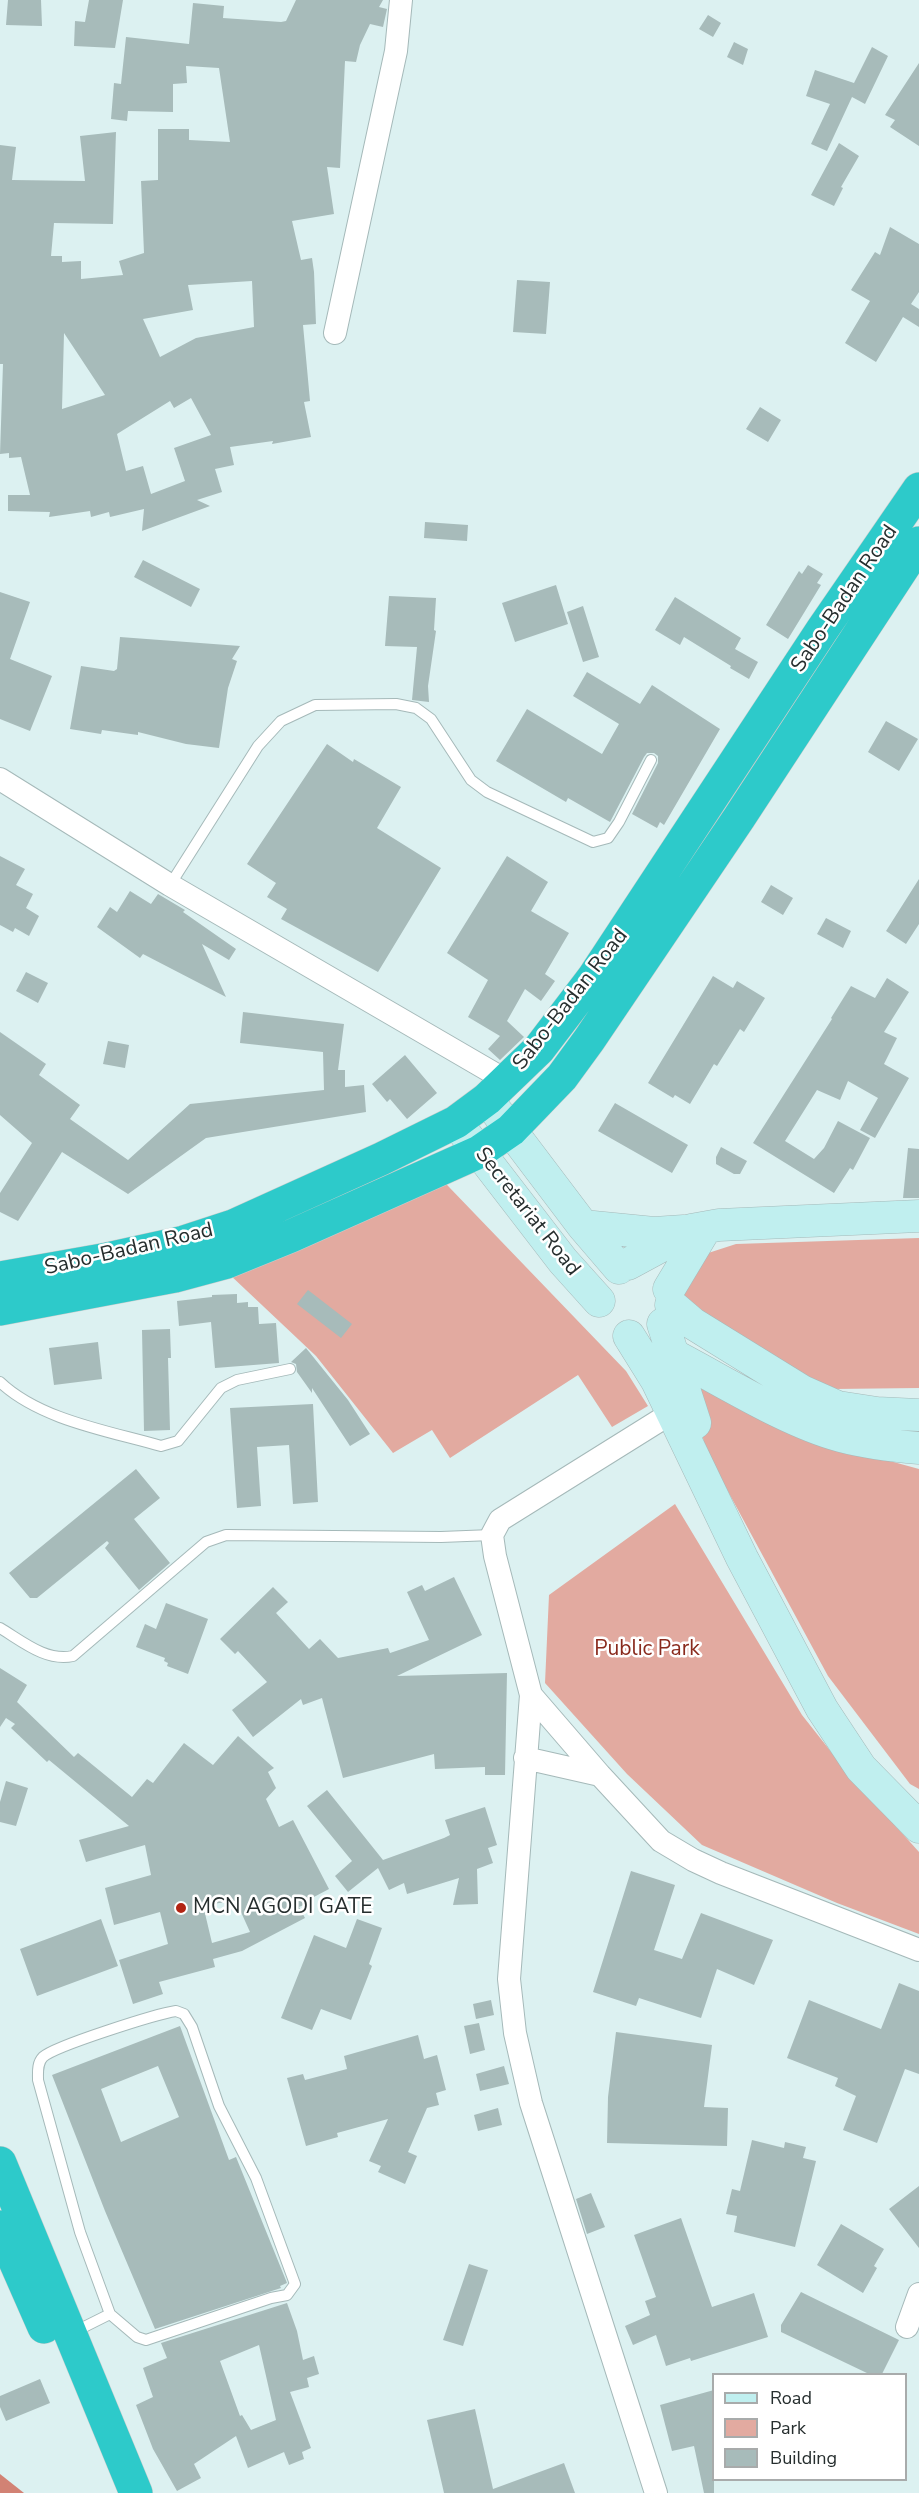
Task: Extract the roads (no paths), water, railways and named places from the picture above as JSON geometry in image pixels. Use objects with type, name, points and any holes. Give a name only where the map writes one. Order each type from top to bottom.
[{"type":"highway","name":"Sabo-Badan Road","points":[[0,1278],[102,1260],[184,1242],[233,1226],[381,1159],[456,1122],[497,1090],[539,1049],[593,978],[712,801],[822,630],[919,489]]},
{"type":"highway","name":"Sabo-Badan Road","points":[[0,1309],[175,1276],[227,1262],[291,1236],[478,1152],[511,1130],[562,1077],[739,818],[919,543]]},
{"type":"highway","points":[[712,801],[739,818]]},
{"type":"highway","points":[[0,2163],[136,2493]]},
{"type":"highway","points":[[0,2227],[68,2382],[113,2493]]},
{"type":"main road","name":"Secretariat Road","points":[[497,1090],[511,1130],[583,1226],[624,1266]]},
{"type":"main road","name":"Secretariat Road","points":[[456,1122],[563,1261],[599,1301]]},
{"type":"main road","points":[[583,1226],[654,1233],[719,1225],[919,1216]]},
{"type":"main road","points":[[698,1229],[668,1306],[653,1331],[642,1336],[629,1336],[611,1328],[600,1311],[599,1301],[604,1282],[624,1266],[698,1229]]},
{"type":"main road","points":[[624,1266],[649,1267],[665,1280],[675,1356],[701,1444],[805,1647],[839,1706],[868,1750],[886,1770],[919,1799]]},
{"type":"main road","points":[[668,1306],[802,1391],[838,1407],[877,1413],[919,1415]]},
{"type":"main road","points":[[629,1336],[657,1381],[742,1558],[822,1709],[861,1768],[919,1827]]},
{"type":"main road","points":[[675,1356],[799,1420],[840,1436],[884,1445],[919,1448]]},
{"type":"street","points":[[335,333],[396,51],[401,0]]},
{"type":"street","points":[[0,779],[497,1090]]},
{"type":"street","points":[[656,2493],[531,2103],[515,2033],[509,1979],[531,1695],[495,1556],[492,1535],[500,1520],[673,1412]]},
{"type":"street","points":[[531,1695],[600,1775],[661,1840],[693,1860],[721,1873],[919,1950]]},
{"type":"street","points":[[525,1758],[600,1775]]},
{"type":"street","points":[[907,2328],[919,2294]]},
{"type":"lane","points":[[170,885],[258,746],[282,721],[315,705],[396,704],[416,708],[431,719],[471,780],[487,792],[593,842],[608,838],[651,760]]},
{"type":"lane","points":[[0,1384],[31,1405],[54,1415],[161,1446],[178,1441],[221,1388],[237,1380],[290,1369]]},
{"type":"lane","points":[[0,1628],[50,1656],[61,1658],[73,1656],[206,1542],[226,1535],[441,1537],[492,1535]]},
{"type":"lane","points":[[176,2010],[184,2014],[192,2027],[219,2106],[256,2178],[296,2284],[287,2295],[271,2298],[147,2340],[137,2337],[110,2314],[80,2232],[38,2080],[39,2063],[44,2056],[77,2042],[160,2013],[176,2010]]},
{"type":"lane","points":[[71,2334],[110,2314]]},
{"type":"place","name":"MCN AGODI GATE","points":[[181,1908]]},
{"type":"park label","name":"Public Park","points":[[647,1650]]}]
